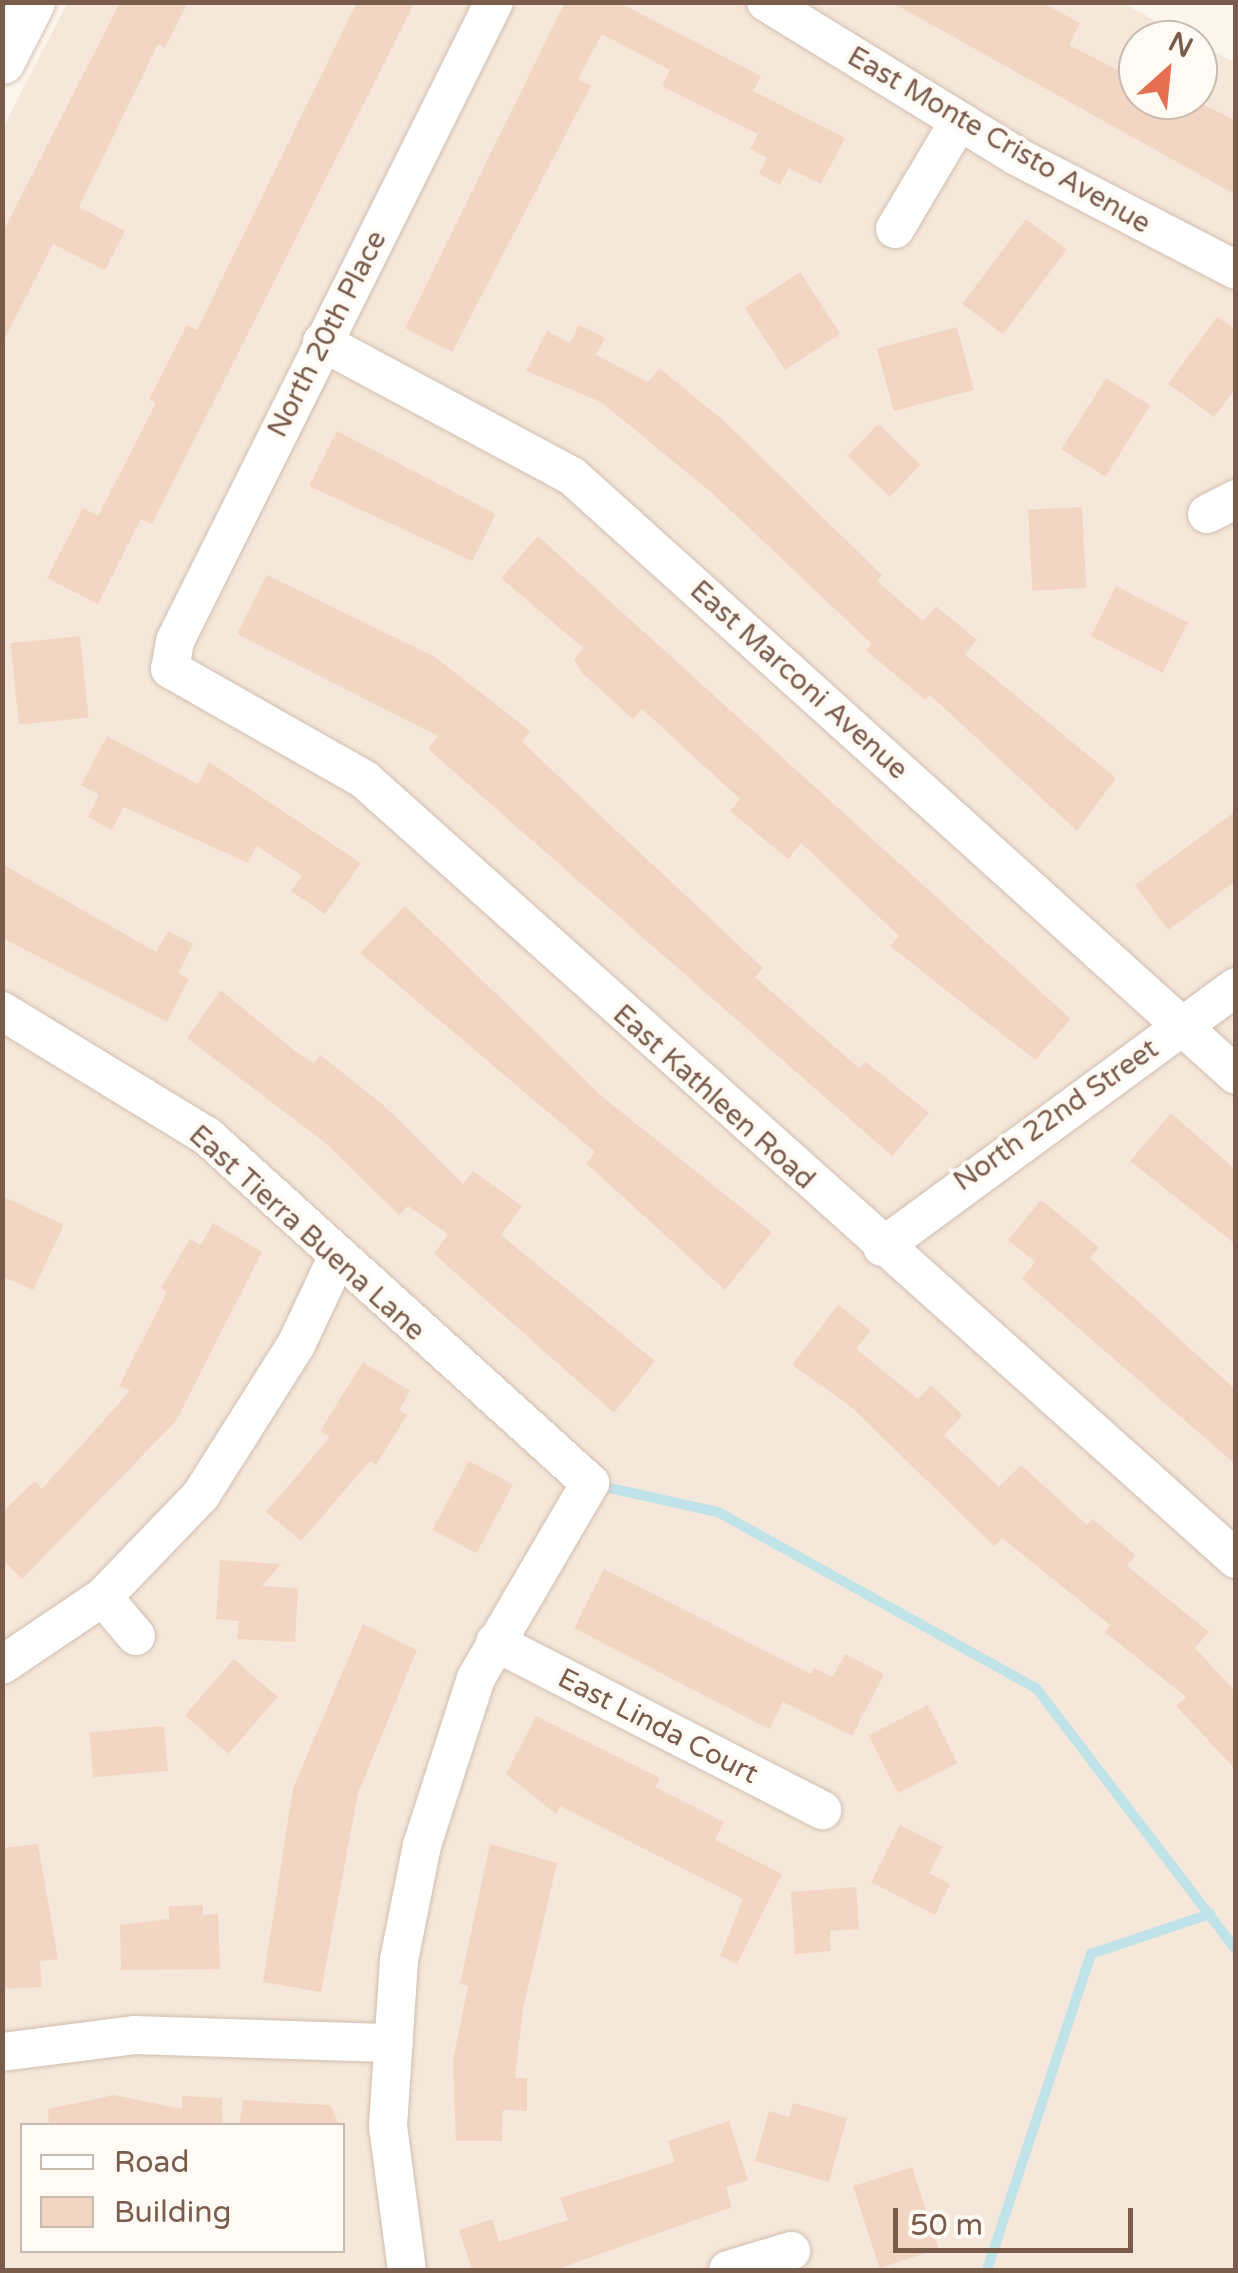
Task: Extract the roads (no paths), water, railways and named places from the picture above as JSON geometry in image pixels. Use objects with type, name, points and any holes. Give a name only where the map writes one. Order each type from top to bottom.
[{"type":"street","points":[[2,61],[32,2]]},
{"type":"street","name":"North 20th Place","points":[[170,669],[174,640],[494,2]]},
{"type":"street","name":"East Monte Cristo Avenue","points":[[766,2],[958,122],[1236,270]]},
{"type":"street","points":[[895,229],[958,122]]},
{"type":"street","name":"East Marconi Avenue","points":[[322,342],[572,476],[1236,1075]]},
{"type":"street","name":"East Kathleen Road","points":[[170,669],[365,780],[1236,1560]]},
{"type":"street","name":"North 22nd Street","points":[[882,1247],[1236,988]]},
{"type":"street","name":"East Tierra Buena Lane","points":[[2,1011],[207,1136],[337,1258],[590,1483],[495,1642]]},
{"type":"street","points":[[2,1666],[104,1597],[150,1556],[237,1445],[337,1258]]},
{"type":"street","points":[[104,1597],[136,1636]]},
{"type":"street","points":[[406,2270],[388,2126],[394,2043],[422,1845],[447,1746],[495,1642]]},
{"type":"street","name":"East Linda Court","points":[[495,1642],[822,1810]]},
{"type":"street","points":[[2,2052],[134,2035],[394,2043]]},
{"type":"street","points":[[728,2270],[791,2251]]},
{"type":"waterway","points":[[596,1485],[718,1512],[1036,1688],[1236,1950]]},
{"type":"waterway","points":[[987,2270],[1091,1954],[1210,1914]]}]
